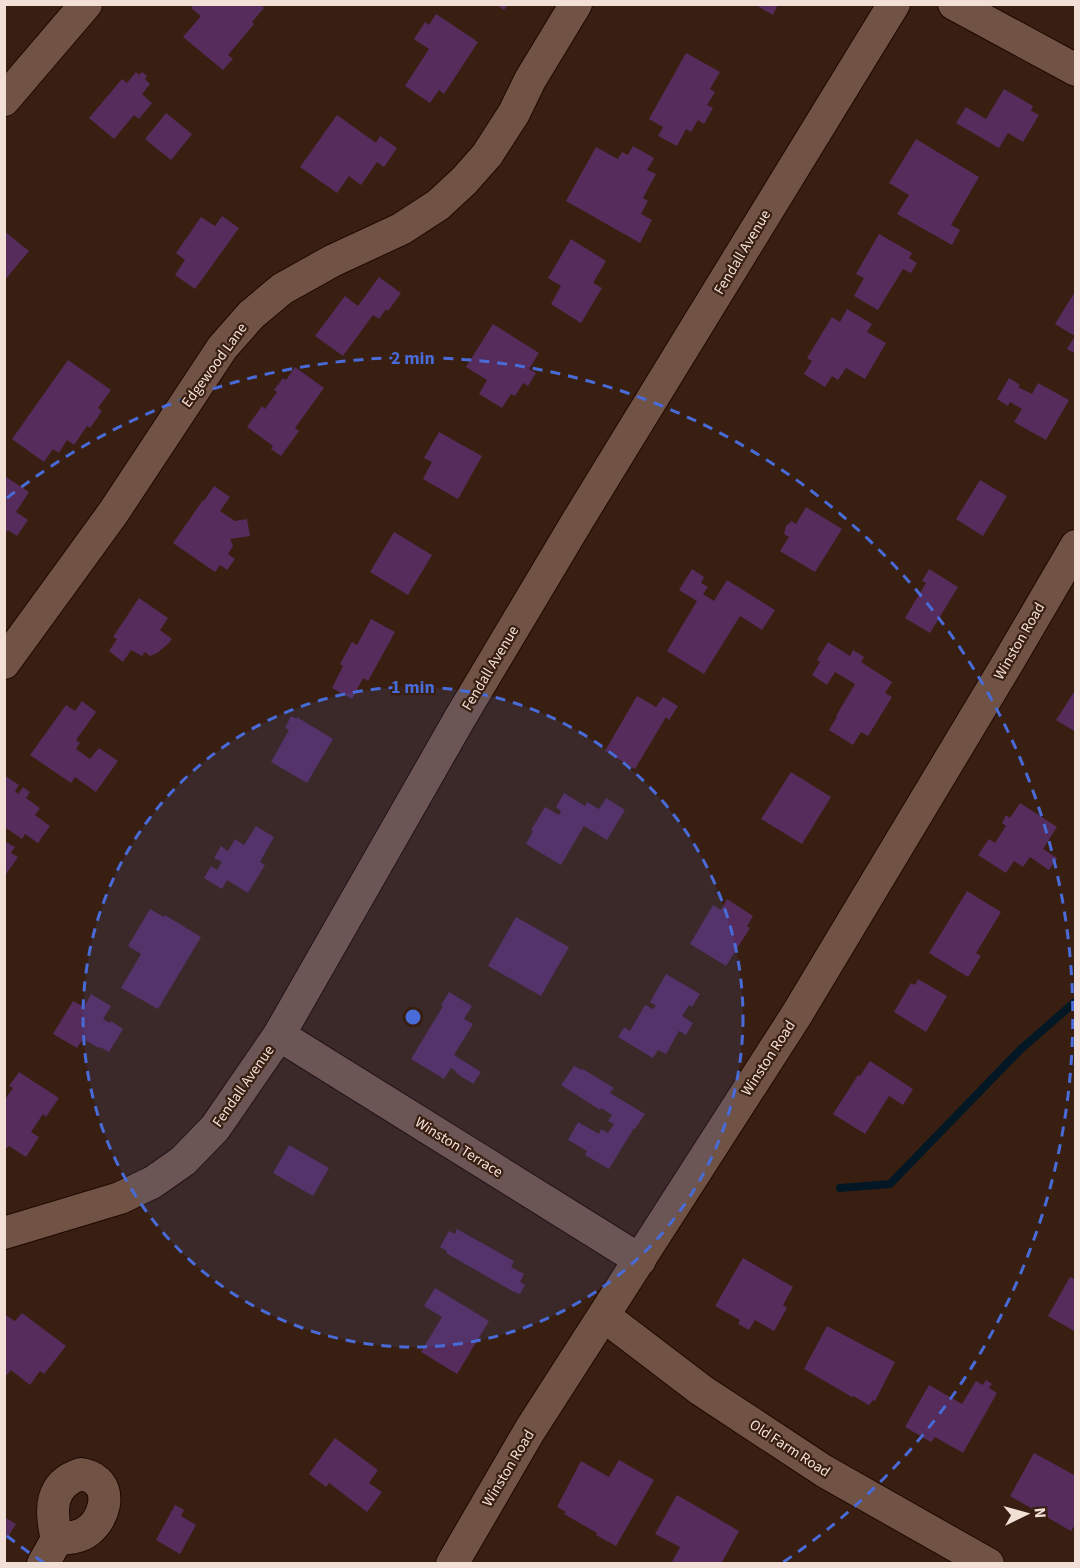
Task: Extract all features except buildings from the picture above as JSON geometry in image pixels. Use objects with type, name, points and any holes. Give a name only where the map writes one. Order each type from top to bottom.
[{"type":"street","points":[[4,100],[86,4]]},
{"type":"street","name":"Edgewood Lane","points":[[4,663],[113,513],[222,348],[251,315],[282,289],[332,261],[401,229],[438,205],[464,181],[487,155],[514,113],[530,80],[576,4]]},
{"type":"street","name":"Fendall Avenue","points":[[4,1233],[120,1198],[153,1182],[183,1161],[214,1128],[279,1035],[507,639],[894,4]]},
{"type":"street","points":[[954,4],[1076,70]]},
{"type":"street","name":"Winston Road","points":[[452,1563],[530,1430],[797,1014],[1076,546]]},
{"type":"street","name":"Winston Terrace","points":[[279,1035],[640,1260]]},
{"type":"street","name":"Old Farm Road","points":[[604,1316],[701,1390],[824,1471],[988,1563]]},
{"type":"waterway","points":[[840,1188],[890,1184],[1021,1049],[1076,1001]]}]
